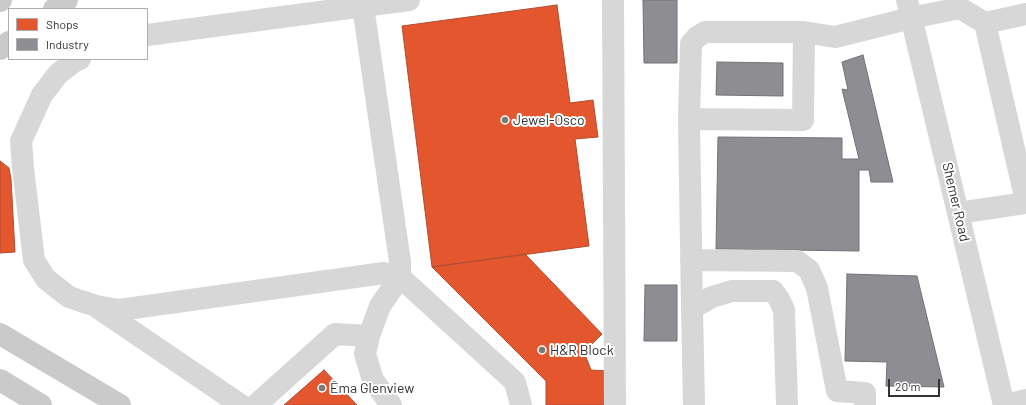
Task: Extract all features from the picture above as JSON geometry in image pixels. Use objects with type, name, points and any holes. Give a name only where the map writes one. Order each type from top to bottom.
[{"type":"main road","points":[[55,8],[67,0]]},
{"type":"main road","points":[[0,49],[8,43]]},
{"type":"main road","points":[[0,334],[120,405]]},
{"type":"main road","points":[[0,380],[41,405]]},
{"type":"street","points":[[148,35],[409,0]]},
{"type":"street","points":[[613,0],[615,405]]},
{"type":"street","points":[[694,405],[689,119],[691,44],[697,37],[705,32],[804,32],[835,37],[909,9],[962,4],[985,23],[1026,202],[958,213]]},
{"type":"street","points":[[363,6],[400,262],[400,277],[380,306],[369,336],[365,354],[373,380],[391,405]]},
{"type":"street","name":"Shemer Road","points":[[909,9],[1005,405]]},
{"type":"street","points":[[985,23],[1026,14]]},
{"type":"street","points":[[689,119],[803,120],[804,32]]},
{"type":"street","points":[[78,60],[58,74],[42,95],[21,141],[34,260],[46,279],[70,297],[96,306],[119,310],[384,273],[400,277],[515,382],[521,405]]},
{"type":"street","points":[[691,260],[797,261],[809,270],[817,288],[836,391],[865,393],[865,405]]},
{"type":"street","points":[[692,308],[712,297],[732,291],[773,291],[784,310],[787,405]]},
{"type":"street","points":[[96,306],[241,405]]},
{"type":"street","points":[[256,405],[335,334],[369,336]]},
{"type":"street","points":[[1005,405],[1026,400]]},
{"type":"building: Shops","name":"Jewel-Osco","points":[[557,5],[570,103],[593,100],[598,137],[575,139],[589,246],[432,267],[402,26]]},
{"type":"building: Shops","points":[[0,161],[9,168],[11,179],[15,252],[0,253]]},
{"type":"building: Shops","points":[[525,254],[602,334],[584,352],[591,370],[609,371],[611,405],[546,405],[546,381],[432,267]]},
{"type":"building: Shops","name":"Ēma Glenview","points":[[324,370],[357,405],[284,405]]},
{"type":"building: Industry","points":[[643,0],[677,0],[677,63],[644,63]]},
{"type":"building: Industry","points":[[863,55],[893,182],[871,182],[869,170],[859,170],[859,251],[716,249],[718,137],[842,138],[842,159],[859,159],[842,89],[848,90],[842,62]]},
{"type":"building: Industry","points":[[717,62],[783,63],[783,96],[716,95]]},
{"type":"building: Industry","points":[[847,274],[917,276],[944,387],[886,386],[887,362],[845,361]]},
{"type":"building: Industry","points":[[645,285],[677,285],[677,341],[644,341]]},
{"type":"place","name":"Jewel-Osco","points":[[505,120]]},
{"type":"place","name":"H&R Block","points":[[542,350]]},
{"type":"place","name":"Ēma Glenview","points":[[322,388]]}]
